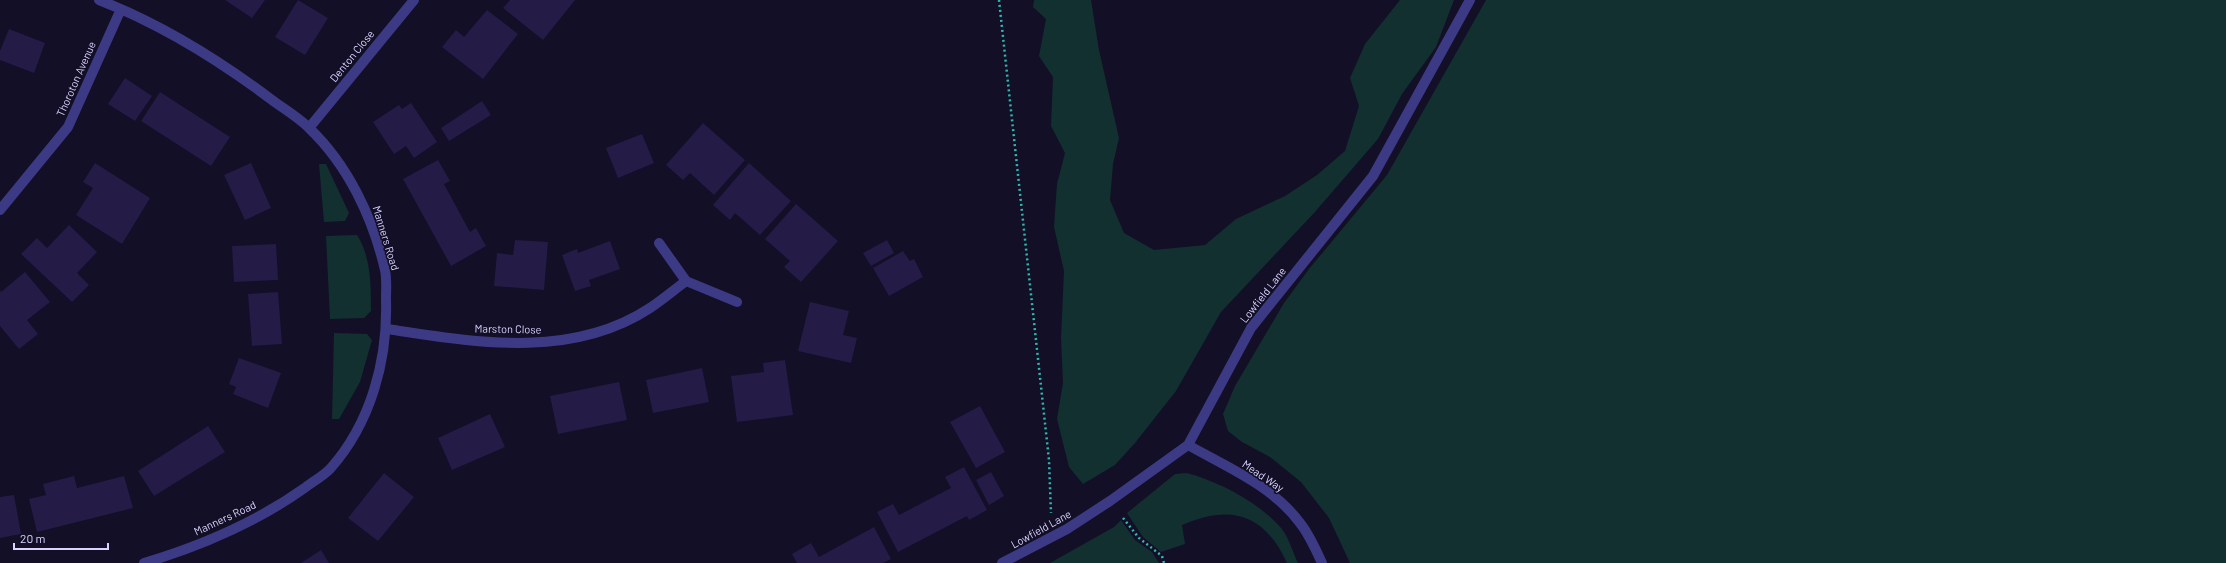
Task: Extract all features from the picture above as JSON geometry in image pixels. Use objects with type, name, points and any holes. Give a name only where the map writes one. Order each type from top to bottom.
[{"type":"street","name":"Manners Road","points":[[99,0],[121,8],[179,38],[238,74],[309,128],[334,156],[361,197],[386,271],[387,329],[373,395],[358,430],[329,471],[279,506],[212,539],[144,563]]},
{"type":"street","name":"Denton Close","points":[[309,128],[414,0]]},
{"type":"street","name":"Lowfield Lane","points":[[1002,563],[1052,538],[1110,501],[1188,445],[1251,328],[1373,176],[1470,0]]},
{"type":"street","name":"Thoroton Avenue","points":[[0,210],[68,127],[121,8]]},
{"type":"street","points":[[659,243],[686,281],[737,302]]},
{"type":"street","name":"Marston Close","points":[[387,329],[493,343],[537,344],[585,335],[617,325],[649,309],[686,281]]},
{"type":"street","name":"Mead Way","points":[[1188,445],[1246,477],[1276,497],[1300,523],[1322,563]]},
{"type":"path","points":[[999,0],[1049,460],[1052,538]]},
{"type":"path","points":[[1110,501],[1139,538],[1162,556],[1164,563]]},
{"type":"green space","points":[[1034,0],[1091,0],[1099,50],[1119,138],[1113,164],[1110,200],[1124,233],[1154,250],[1205,245],[1236,219],[1285,196],[1317,175],[1345,151],[1359,106],[1350,78],[1365,44],[1400,0],[1454,0],[1436,47],[1402,94],[1378,139],[1314,213],[1221,312],[1176,391],[1135,443],[1115,465],[1083,484],[1069,467],[1057,419],[1063,383],[1061,338],[1064,271],[1054,227],[1057,184],[1065,153],[1051,126],[1053,77],[1039,56],[1046,19],[1033,7]]},
{"type":"green space","points":[[1486,0],[2226,0],[2226,563],[1350,563],[1329,518],[1301,482],[1270,457],[1242,442],[1228,431],[1223,414],[1235,386],[1284,303],[1309,269],[1387,175]]},
{"type":"green space","points":[[319,164],[326,164],[349,213],[345,221],[324,222]]},
{"type":"green space","points":[[357,235],[362,243],[368,262],[371,311],[364,318],[330,319],[326,236]]},
{"type":"green space","points":[[334,333],[367,334],[372,340],[360,382],[339,419],[332,419]]},
{"type":"green space","points":[[1187,473],[1226,488],[1251,502],[1273,519],[1282,529],[1289,541],[1298,563],[1287,563],[1278,546],[1268,533],[1256,523],[1244,517],[1230,515],[1215,515],[1182,525],[1185,544],[1161,552],[1143,537],[1127,513],[1175,474]]},
{"type":"green space","points":[[1121,520],[1135,540],[1152,552],[1159,563],[1050,563],[1114,527]]},
{"type":"building","points":[[225,0],[265,0],[252,18]]},
{"type":"building","points":[[298,0],[328,18],[305,55],[275,37]]},
{"type":"building","points":[[510,0],[575,0],[543,40],[503,8]]},
{"type":"building","points":[[487,10],[518,34],[483,79],[442,47],[456,30],[464,37]]},
{"type":"building","points":[[9,29],[45,43],[34,73],[0,60],[0,51]]},
{"type":"building","points":[[125,78],[152,96],[135,121],[108,104]]},
{"type":"building","points":[[160,92],[230,137],[211,166],[141,121]]},
{"type":"building","points":[[482,101],[491,115],[449,141],[441,128]]},
{"type":"building","points":[[411,103],[437,142],[414,158],[406,146],[394,154],[373,122],[399,105],[402,109]]},
{"type":"building","points":[[703,123],[745,160],[714,195],[690,173],[683,180],[666,165]]},
{"type":"building","points":[[642,134],[654,163],[618,178],[606,148]]},
{"type":"building","points":[[438,160],[450,181],[444,184],[470,232],[476,228],[486,246],[451,266],[403,179]]},
{"type":"building","points":[[95,163],[150,198],[122,244],[76,215],[93,188],[83,182]]},
{"type":"building","points":[[251,163],[271,208],[245,220],[224,175]]},
{"type":"building","points":[[749,163],[791,201],[760,235],[735,213],[730,220],[713,205]]},
{"type":"building","points":[[796,204],[838,241],[801,282],[784,267],[790,261],[765,239]]},
{"type":"building","points":[[69,225],[97,252],[77,273],[89,285],[72,302],[21,254],[37,238],[47,248]]},
{"type":"building","points":[[515,240],[548,242],[544,290],[494,286],[497,253],[513,255]]},
{"type":"building","points":[[887,240],[894,253],[871,266],[863,253]]},
{"type":"building","points":[[610,241],[620,269],[589,280],[591,286],[575,291],[562,255],[577,249],[578,253]]},
{"type":"building","points":[[276,244],[278,280],[234,282],[232,246]]},
{"type":"building","points":[[903,251],[910,261],[914,259],[923,277],[889,296],[873,268]]},
{"type":"building","points":[[25,272],[50,302],[27,320],[38,334],[19,349],[0,326],[0,290],[1,292]]},
{"type":"building","points":[[278,292],[282,344],[252,346],[248,294]]},
{"type":"building","points":[[810,302],[849,311],[843,335],[857,338],[851,363],[798,351]]},
{"type":"building","points":[[239,358],[281,373],[268,408],[233,394],[236,387],[229,384]]},
{"type":"building","points":[[785,360],[793,415],[737,422],[731,376],[764,372],[763,363]]},
{"type":"building","points":[[702,368],[709,402],[653,413],[646,380]]},
{"type":"building","points":[[619,382],[627,420],[558,434],[550,396]]},
{"type":"building","points":[[980,406],[1005,452],[976,468],[950,422]]},
{"type":"building","points":[[490,414],[505,447],[452,470],[438,438]]},
{"type":"building","points":[[208,426],[225,452],[154,496],[138,471]]},
{"type":"building","points":[[964,467],[987,510],[969,520],[967,516],[898,552],[877,512],[893,504],[899,515],[951,488],[945,477]]},
{"type":"building","points":[[991,472],[1004,496],[989,505],[976,480]]},
{"type":"building","points":[[384,473],[414,497],[378,541],[348,518]]},
{"type":"building","points":[[74,476],[77,488],[124,476],[133,508],[37,532],[29,499],[46,495],[43,484]]},
{"type":"building","points":[[14,495],[21,534],[0,538],[0,497]]},
{"type":"building","points":[[874,527],[891,559],[883,563],[797,563],[792,554],[811,543],[819,557]]},
{"type":"building","points":[[321,550],[329,563],[301,563]]}]
